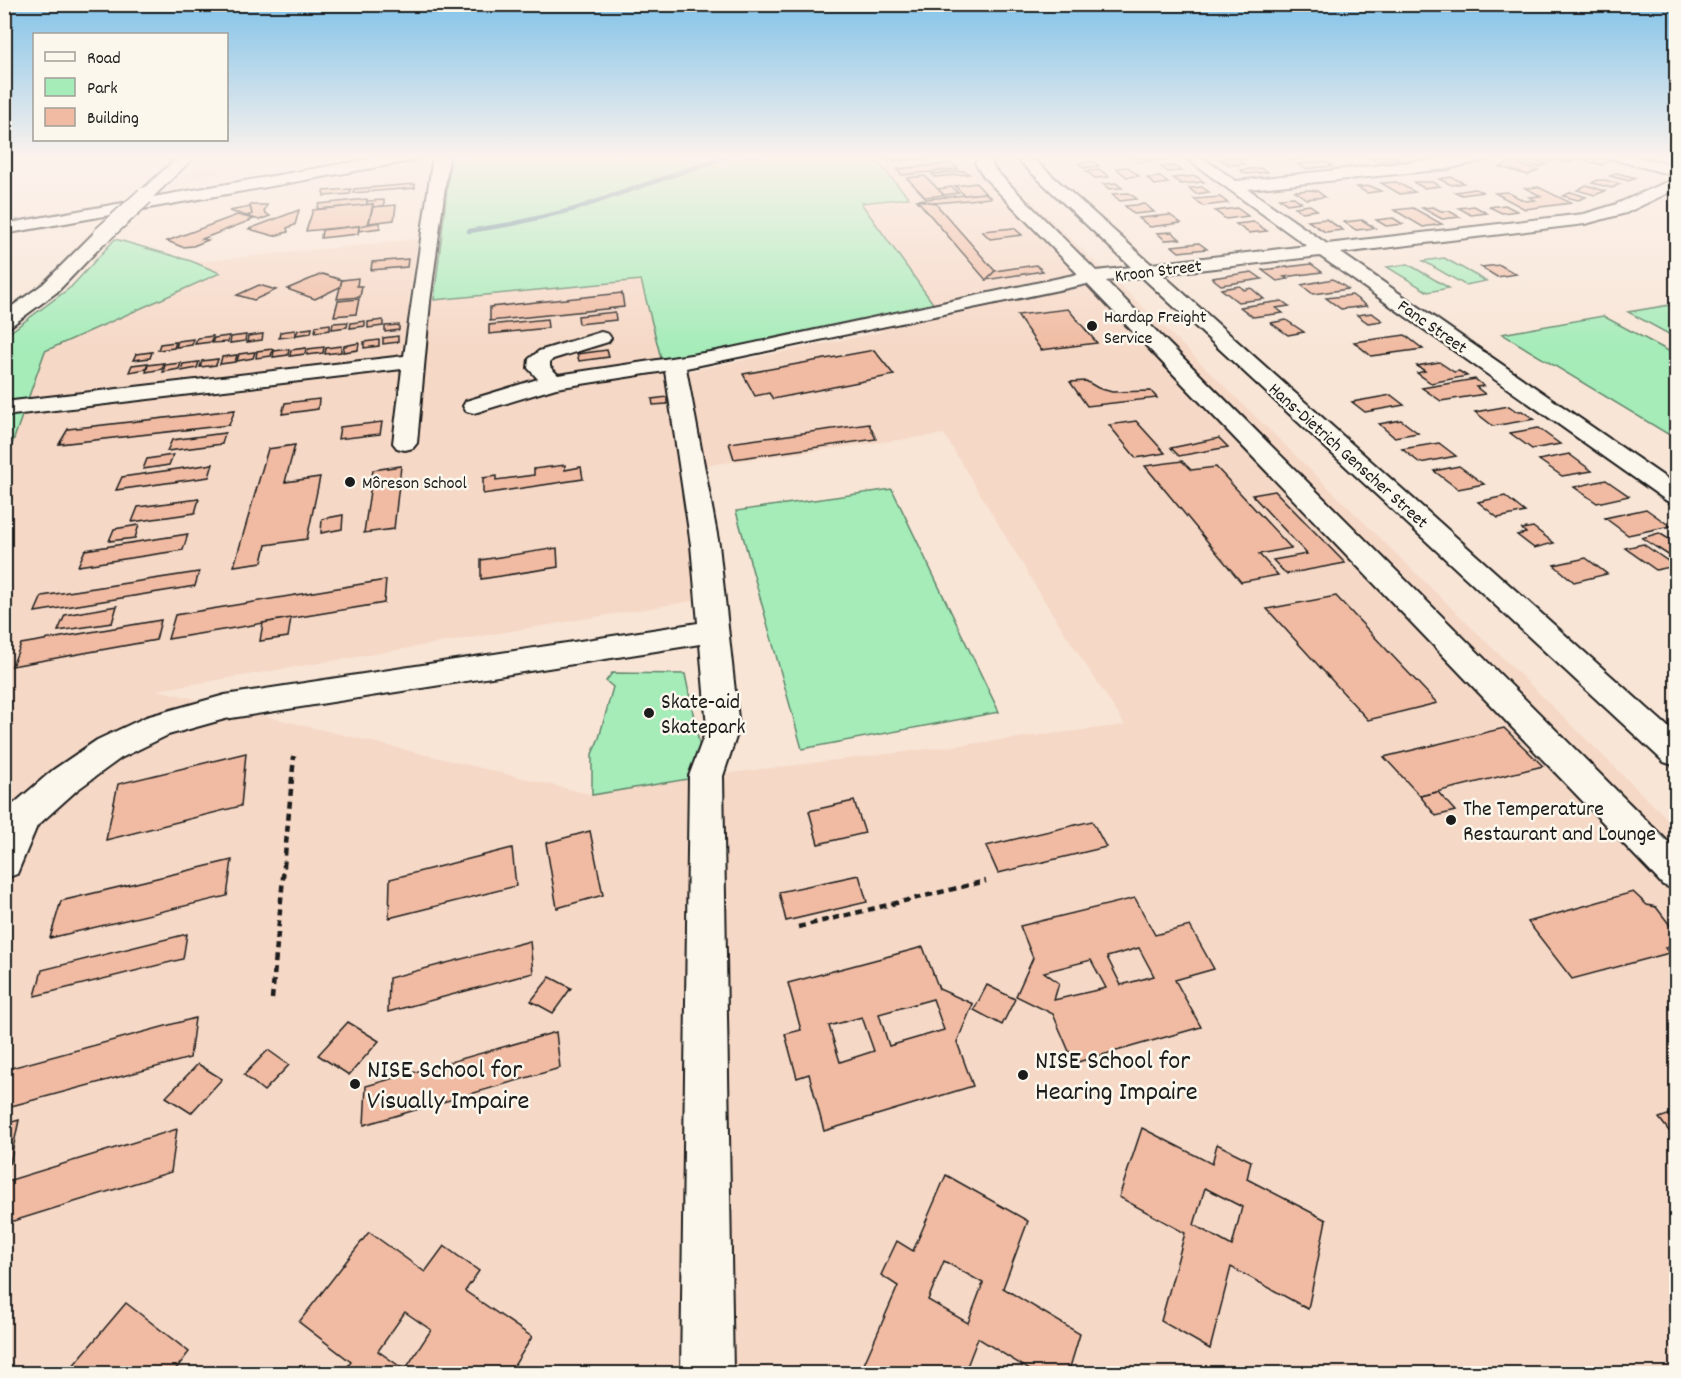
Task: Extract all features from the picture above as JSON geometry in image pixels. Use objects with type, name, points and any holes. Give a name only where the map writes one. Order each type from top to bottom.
[{"type":"street","points":[[4,229],[52,220]]},
{"type":"street","points":[[4,322],[50,288],[118,220]]},
{"type":"street","points":[[405,443],[413,361],[432,220]]},
{"type":"street","points":[[1035,220],[1229,421],[1677,873]]},
{"type":"street","name":"Hans-Dietrich Genscher Street","points":[[1092,220],[1677,753]]},
{"type":"street","name":"Fanc Street","points":[[1283,220],[1677,496]]},
{"type":"street","name":"Kroon Street","points":[[474,406],[553,382],[675,364],[1092,278],[1574,220]]},
{"type":"street","points":[[553,382],[538,368],[540,359],[556,351],[601,338]]},
{"type":"street","points":[[4,409],[413,361]]},
{"type":"street","points":[[675,364],[705,545],[723,728],[706,776],[707,1374]]},
{"type":"street","points":[[4,863],[23,817],[65,780],[109,749],[158,726],[225,706],[714,631]]},
{"type":"path","points":[[272,1000],[294,756]]},
{"type":"path","points":[[798,927],[986,881]]},
{"type":"shaded area","points":[[872,220],[1051,220],[1131,295],[1676,827],[1676,1373],[5,1374],[5,464],[45,351],[219,273],[195,262],[418,239],[408,303],[641,280],[666,376],[881,332],[876,323],[936,309]],"holes":[[[944,434],[1050,610],[1125,725],[706,776],[593,795],[157,690],[711,598],[692,467]]]},
{"type":"green space","points":[[443,220],[873,220],[937,309],[663,366],[641,280],[434,300]]},
{"type":"green space","points":[[115,239],[191,261],[220,273],[45,351],[5,464],[5,336],[71,287]]},
{"type":"green space","points":[[1444,258],[1486,281],[1465,285],[1423,261]]},
{"type":"green space","points":[[1408,264],[1449,288],[1428,292],[1387,267]]},
{"type":"green space","points":[[1676,304],[1676,338],[1628,312]]},
{"type":"green space","points":[[1603,316],[1676,355],[1676,439],[1502,334]]},
{"type":"green space","points":[[892,489],[999,712],[802,749],[736,511]]},
{"type":"green space","name":"Skate-aid Skatepark","points":[[612,673],[685,674],[706,776],[592,795],[592,754],[599,738],[613,687],[606,681]]},
{"type":"building","points":[[223,220],[251,220],[202,239],[208,240],[193,246],[182,247],[167,241]]},
{"type":"building","points":[[272,220],[296,220],[295,225],[287,228],[288,232],[274,236],[249,229]]},
{"type":"building","points":[[310,220],[369,220],[368,225],[306,231]]},
{"type":"building","points":[[370,220],[391,220],[369,223]]},
{"type":"building","points":[[935,220],[950,220],[995,271],[986,280]]},
{"type":"building","points":[[1142,220],[1177,220],[1181,223],[1150,227]]},
{"type":"building","points":[[1328,220],[1343,230],[1325,232],[1308,221]]},
{"type":"building","points":[[1362,220],[1375,228],[1356,230],[1344,222]]},
{"type":"building","points":[[1377,220],[1397,220],[1403,224],[1386,226]]},
{"type":"building","points":[[1412,220],[1435,220],[1442,224],[1423,227]]},
{"type":"building","points":[[380,222],[380,228],[359,231],[359,226]]},
{"type":"building","points":[[1254,222],[1267,231],[1249,233],[1236,224]]},
{"type":"building","points":[[359,226],[358,234],[321,238],[322,230]]},
{"type":"building","points":[[1014,228],[1022,235],[990,239],[982,231]]},
{"type":"building","points":[[1172,232],[1180,239],[1165,240],[1157,233]]},
{"type":"building","points":[[1199,243],[1207,249],[1179,252],[1172,246]]},
{"type":"building","points":[[408,259],[407,267],[371,270],[372,262]]},
{"type":"building","points":[[1311,264],[1322,272],[1284,277],[1288,279],[1277,281],[1262,270]]},
{"type":"building","points":[[1036,265],[1043,271],[986,280],[995,271]]},
{"type":"building","points":[[1500,265],[1516,274],[1497,277],[1481,267]]},
{"type":"building","points":[[1252,272],[1262,279],[1221,285],[1212,278]]},
{"type":"building","points":[[322,274],[342,280],[340,287],[315,299],[287,289]]},
{"type":"building","points":[[358,278],[357,286],[362,286],[360,297],[337,299],[342,280]]},
{"type":"building","points":[[1333,279],[1348,289],[1313,294],[1301,285]]},
{"type":"building","points":[[259,285],[276,290],[254,300],[237,295]]},
{"type":"building","points":[[1240,286],[1244,290],[1251,288],[1264,299],[1238,302],[1221,289]]},
{"type":"building","points":[[622,293],[624,307],[490,321],[490,307]]},
{"type":"building","points":[[1352,295],[1367,306],[1341,309],[1326,298]]},
{"type":"building","points":[[359,299],[356,314],[334,316],[338,301]]},
{"type":"building","points":[[1282,301],[1289,306],[1276,308],[1283,313],[1253,317],[1240,307]]},
{"type":"building","points":[[1068,309],[1097,343],[1041,350],[1017,315]]},
{"type":"building","points":[[615,312],[616,320],[579,324],[578,316]]},
{"type":"building","points":[[1372,313],[1383,321],[1368,323],[1357,315]]},
{"type":"building","points":[[547,319],[548,328],[489,334],[489,325]]},
{"type":"building","points":[[383,320],[383,326],[368,328],[368,322]]},
{"type":"building","points":[[1286,320],[1304,332],[1288,335],[1271,323]]},
{"type":"building","points":[[365,321],[365,326],[350,328],[351,323]]},
{"type":"building","points":[[348,322],[347,327],[332,329],[333,323]]},
{"type":"building","points":[[330,324],[330,330],[315,332],[316,326]]},
{"type":"building","points":[[399,325],[399,330],[385,332],[385,326]]},
{"type":"building","points":[[312,328],[311,333],[296,335],[298,330]]},
{"type":"building","points":[[295,330],[295,336],[279,338],[280,332]]},
{"type":"building","points":[[263,334],[262,340],[247,342],[248,336]]},
{"type":"building","points":[[246,335],[245,341],[230,343],[231,337]]},
{"type":"building","points":[[1405,335],[1423,349],[1371,356],[1354,342]]},
{"type":"building","points":[[213,336],[211,342],[195,344],[198,338]]},
{"type":"building","points":[[229,336],[228,342],[212,343],[214,338]]},
{"type":"building","points":[[398,336],[398,342],[383,344],[383,338]]},
{"type":"building","points":[[194,339],[192,345],[176,347],[178,341]]},
{"type":"building","points":[[379,340],[379,346],[364,348],[364,342]]},
{"type":"building","points":[[176,342],[174,348],[158,350],[160,344]]},
{"type":"building","points":[[359,343],[358,350],[343,352],[344,346]]},
{"type":"building","points":[[341,346],[341,352],[325,354],[326,348]]},
{"type":"building","points":[[324,347],[323,353],[307,355],[308,349]]},
{"type":"building","points":[[306,348],[305,354],[290,356],[291,350]]},
{"type":"building","points":[[273,349],[271,356],[256,358],[257,351]]},
{"type":"building","points":[[289,349],[288,355],[273,357],[274,351]]},
{"type":"building","points":[[607,350],[609,357],[579,361],[577,354]]},
{"type":"building","points":[[874,350],[894,375],[773,399],[769,393],[755,396],[743,374]]},
{"type":"building","points":[[152,352],[150,358],[133,360],[136,354]]},
{"type":"building","points":[[255,352],[253,358],[237,361],[239,354]]},
{"type":"building","points":[[237,355],[235,362],[220,364],[222,357]]},
{"type":"building","points":[[218,359],[216,365],[200,367],[202,361]]},
{"type":"building","points":[[199,362],[197,368],[181,371],[183,364]]},
{"type":"building","points":[[1439,362],[1454,372],[1459,371],[1467,376],[1431,383],[1417,373],[1425,371],[1417,366]]},
{"type":"building","points":[[148,363],[146,369],[129,372],[132,365]]},
{"type":"building","points":[[164,363],[162,369],[146,372],[148,365]]},
{"type":"building","points":[[181,363],[179,369],[163,372],[165,365]]},
{"type":"building","points":[[1475,379],[1484,386],[1476,387],[1485,394],[1441,401],[1422,388]]},
{"type":"building","points":[[1086,381],[1112,392],[1151,391],[1157,398],[1087,406],[1070,382]]},
{"type":"building","points":[[1391,395],[1404,405],[1365,412],[1352,402]]},
{"type":"building","points":[[667,397],[667,404],[653,405],[652,399]]},
{"type":"building","points":[[319,399],[318,409],[282,414],[285,403]]},
{"type":"building","points":[[1509,406],[1534,419],[1493,426],[1475,412]]},
{"type":"building","points":[[235,410],[229,425],[59,444],[68,429]]},
{"type":"building","points":[[1401,420],[1418,433],[1394,437],[1379,424]]},
{"type":"building","points":[[1136,421],[1165,453],[1136,458],[1109,425]]},
{"type":"building","points":[[382,422],[380,434],[338,439],[340,427]]},
{"type":"building","points":[[869,424],[876,439],[734,459],[729,443]]},
{"type":"building","points":[[1538,428],[1560,444],[1532,449],[1510,433]]},
{"type":"building","points":[[225,433],[222,444],[167,451],[172,440]]},
{"type":"building","points":[[1219,438],[1228,447],[1179,456],[1171,448]]},
{"type":"building","points":[[1439,443],[1456,456],[1420,463],[1402,449]]},
{"type":"building","points":[[295,445],[285,482],[320,477],[307,539],[266,545],[262,562],[234,566],[268,449]]},
{"type":"building","points":[[1569,454],[1592,471],[1562,476],[1539,460]]},
{"type":"building","points":[[173,455],[169,465],[143,469],[147,459]]},
{"type":"building","points":[[1182,461],[1191,470],[1216,467],[1291,548],[1259,554],[1278,575],[1241,582],[1145,466]]},
{"type":"building","points":[[213,464],[209,477],[116,490],[122,477]]},
{"type":"building","points":[[565,465],[565,470],[581,467],[583,479],[483,494],[483,478],[496,476],[496,480],[534,475],[534,469]]},
{"type":"building","points":[[401,466],[394,529],[364,533],[373,470]]},
{"type":"building","points":[[1459,466],[1484,484],[1458,489],[1434,471]]},
{"type":"building","points":[[1606,480],[1629,496],[1597,503],[1574,487]]},
{"type":"building","points":[[1275,491],[1345,563],[1286,574],[1273,560],[1307,554],[1252,495]]},
{"type":"building","points":[[1505,496],[1525,512],[1498,518],[1478,502]]},
{"type":"building","points":[[199,499],[195,513],[132,522],[138,507]]},
{"type":"building","points":[[1646,509],[1670,526],[1628,535],[1605,518]]},
{"type":"building","points":[[343,515],[342,529],[321,533],[322,519]]},
{"type":"building","points":[[139,525],[135,538],[109,541],[114,529]]},
{"type":"building","points":[[1533,527],[1554,543],[1534,548],[1517,535],[1526,533],[1522,529]]},
{"type":"building","points":[[1659,533],[1672,541],[1676,540],[1676,560],[1642,538]]},
{"type":"building","points":[[188,534],[183,550],[78,566],[85,550]]},
{"type":"building","points":[[1643,544],[1675,566],[1656,570],[1625,548]]},
{"type":"building","points":[[557,548],[558,567],[481,579],[481,560]]},
{"type":"building","points":[[1586,558],[1607,574],[1574,582],[1554,565]]},
{"type":"building","points":[[199,572],[195,586],[35,612],[42,596]]},
{"type":"building","points":[[386,580],[384,603],[168,639],[175,615]]},
{"type":"building","points":[[1336,596],[1437,703],[1368,720],[1267,609]]},
{"type":"building","points":[[117,606],[112,623],[58,631],[65,615]]},
{"type":"building","points":[[291,618],[288,637],[260,641],[263,623]]},
{"type":"building","points":[[161,620],[156,640],[12,666],[21,644]]},
{"type":"building","points":[[1504,728],[1543,766],[1420,796],[1384,757]]},
{"type":"building","points":[[246,753],[241,806],[106,840],[118,784]]},
{"type":"building","points":[[1438,792],[1455,811],[1436,816],[1420,796]]},
{"type":"building","points":[[854,801],[865,833],[818,844],[809,811]]},
{"type":"building","points":[[1092,821],[1106,847],[998,873],[986,846]]},
{"type":"building","points":[[590,831],[603,895],[557,908],[546,843]]},
{"type":"building","points":[[512,848],[516,886],[389,918],[390,879]]},
{"type":"building","points":[[232,860],[227,896],[50,938],[61,901]]},
{"type":"building","points":[[859,875],[867,902],[786,921],[779,892]]},
{"type":"building","points":[[1633,892],[1647,905],[1656,907],[1676,933],[1676,946],[1665,948],[1669,953],[1572,979],[1528,922]]},
{"type":"building","points":[[1135,898],[1155,935],[1190,926],[1214,969],[1175,980],[1201,1027],[1074,1063],[1053,1014],[1016,996],[1033,958],[1020,926]],"holes":[[[1139,948],[1154,976],[1121,985],[1107,957]],[[1091,960],[1106,988],[1054,1000],[1059,983],[1044,972]]]},
{"type":"building","points":[[187,934],[183,959],[35,996],[42,970]]},
{"type":"building","points":[[530,941],[533,973],[388,1012],[389,978]]},
{"type":"building","points":[[923,947],[939,989],[973,1004],[957,1042],[973,1086],[824,1131],[809,1074],[797,1078],[785,1034],[801,1030],[788,983]],"holes":[[[933,999],[944,1030],[889,1046],[879,1014]],[[862,1017],[874,1051],[840,1062],[829,1026]]]},
{"type":"building","points":[[550,977],[571,988],[553,1013],[531,1001]]},
{"type":"building","points":[[987,985],[1015,999],[1002,1025],[974,1010]]},
{"type":"building","points":[[195,1018],[190,1058],[4,1108],[4,1079],[7,1069]]},
{"type":"building","points":[[348,1022],[379,1041],[349,1075],[318,1055]]},
{"type":"building","points":[[556,1032],[560,1068],[364,1125],[366,1086]]},
{"type":"building","points":[[268,1050],[289,1065],[264,1091],[244,1075]]},
{"type":"building","points":[[198,1064],[222,1079],[191,1113],[166,1097]]},
{"type":"building","points":[[1676,1112],[1676,1140],[1659,1118]]},
{"type":"building","points":[[19,1120],[10,1163],[4,1165],[4,1124]]},
{"type":"building","points":[[1142,1128],[1212,1164],[1217,1144],[1251,1161],[1247,1179],[1326,1220],[1308,1309],[1231,1267],[1210,1349],[1161,1321],[1185,1233],[1119,1197]],"holes":[[[1205,1188],[1242,1207],[1232,1246],[1194,1225]]]},
{"type":"building","points":[[177,1129],[171,1172],[4,1224],[4,1182]]},
{"type":"building","points":[[946,1175],[1028,1221],[1003,1288],[1080,1334],[1068,1374],[1036,1374],[978,1338],[964,1374],[864,1374],[861,1371],[898,1286],[881,1275],[897,1241],[913,1251]],"holes":[[[944,1261],[983,1283],[968,1323],[928,1300]]]},
{"type":"building","points":[[369,1232],[425,1272],[444,1246],[479,1271],[465,1291],[532,1337],[509,1374],[342,1374],[351,1362],[299,1322]],"holes":[[[405,1312],[431,1330],[405,1370],[378,1351]]]},
{"type":"building","points":[[126,1303],[189,1352],[172,1374],[66,1374]]},
{"type":"waterway","points":[[469,231],[528,220]]},
{"type":"place","name":"Hardap Freight Service","points":[[1092,326]]},
{"type":"place","name":"Môreson School","points":[[350,482]]},
{"type":"place","name":"Skate-aid Skatepark","points":[[649,713]]},
{"type":"place","name":"The Temperature Restaurant and Lounge","points":[[1451,820]]},
{"type":"place","name":"NISE School for Hearing Impaire","points":[[1023,1075]]},
{"type":"place","name":"NISE School for Visually Impaire","points":[[355,1084]]}]
